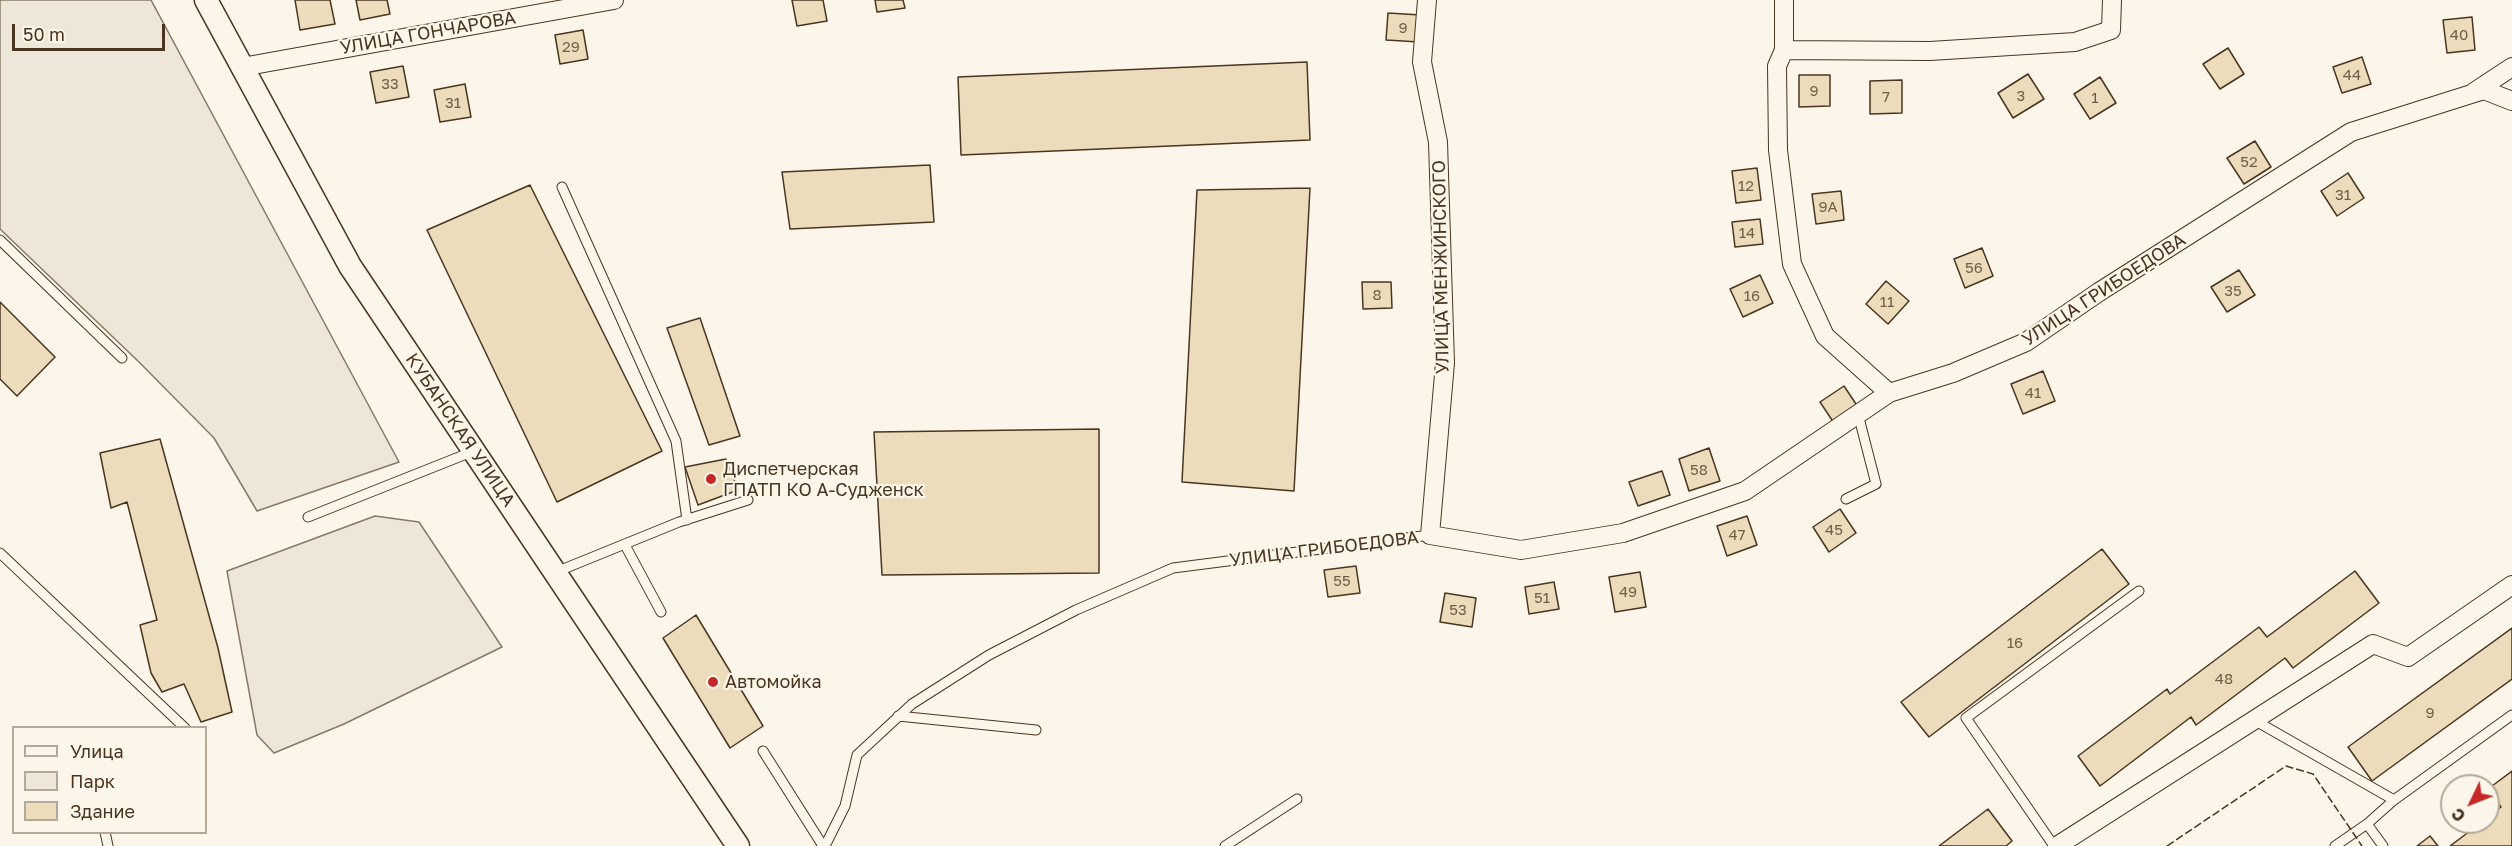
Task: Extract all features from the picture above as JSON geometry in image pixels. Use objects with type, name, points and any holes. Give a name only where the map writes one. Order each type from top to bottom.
[{"type":"street","name":"КУБАНСКАЯ УЛИЦА","points":[[206,0],[350,266],[738,846]]},
{"type":"street","name":"УЛИЦА ГОНЧАРОВА","points":[[242,67],[614,0]]},
{"type":"street","name":"УЛИЦА МЕНЖИНСКОГО","points":[[1426,0],[1422,62],[1438,142],[1445,363],[1430,535]]},
{"type":"street","points":[[1784,0],[1784,50],[1777,66],[1778,150],[1792,264],[1825,336],[1889,393]]},
{"type":"street","points":[[1784,50],[1930,51],[2075,42],[2110,30],[2112,0]]},
{"type":"street","name":"УЛИЦА ГРИБОЕДОВА","points":[[2473,93],[2512,67]]},
{"type":"street","name":"УЛИЦА ГРИБОЕДОВА","points":[[1430,535],[1521,550],[1623,533],[1745,491],[1889,393],[1953,373],[2026,342],[2099,291],[2351,132],[2484,90],[2512,101]]},
{"type":"street","points":[[2055,846],[2373,644],[2408,657],[2512,585]]},
{"type":"lane","points":[[562,187],[676,441],[687,520]]},
{"type":"lane","points":[[0,240],[122,358]]},
{"type":"lane","points":[[1846,498],[1876,484],[1858,414]]},
{"type":"lane","points":[[308,516],[474,451]]},
{"type":"lane","points":[[554,573],[687,520],[748,500]]},
{"type":"lane","name":"УЛИЦА ГРИБОЕДОВА","points":[[824,846],[845,806],[857,755],[898,716],[912,704],[989,655],[1076,610],[1173,568],[1430,535]]},
{"type":"lane","points":[[625,545],[660,612]]},
{"type":"lane","points":[[0,553],[182,726]]},
{"type":"lane","points":[[2055,846],[1966,718],[2139,591]]},
{"type":"lane","points":[[2336,846],[2367,824],[2394,800],[2512,715]]},
{"type":"lane","points":[[898,716],[1036,730]]},
{"type":"lane","points":[[2254,720],[2394,800]]},
{"type":"lane","points":[[764,751],[824,846]]},
{"type":"lane","points":[[1225,846],[1297,800]]},
{"type":"lane","points":[[2367,824],[2383,846]]},
{"type":"green space","points":[[0,0],[151,0],[399,462],[257,511],[214,438],[139,362],[0,229]]},
{"type":"green space","points":[[375,516],[419,522],[502,647],[344,724],[274,753],[257,735],[227,571]]},
{"type":"building","points":[[295,0],[330,0],[335,24],[300,30]]},
{"type":"building","points":[[356,0],[387,0],[390,14],[360,20]]},
{"type":"building","points":[[792,0],[823,0],[827,21],[797,26]]},
{"type":"building","points":[[875,0],[903,0],[905,8],[877,12]]},
{"type":"building","points":[[1388,13],[1421,15],[1419,42],[1386,40]]},
{"type":"building","points":[[2472,17],[2475,50],[2447,53],[2443,20]]},
{"type":"building","points":[[583,30],[588,59],[560,64],[555,35]]},
{"type":"building","points":[[2228,48],[2244,74],[2220,89],[2203,64]]},
{"type":"building","points":[[2362,57],[2371,84],[2342,93],[2333,67]]},
{"type":"building","points":[[1307,62],[1310,140],[961,155],[958,77]]},
{"type":"building","points":[[403,66],[409,97],[376,103],[370,72]]},
{"type":"building","points":[[2028,74],[2044,99],[2013,118],[1998,93]]},
{"type":"building","points":[[1799,75],[1830,75],[1830,106],[1799,107]]},
{"type":"building","points":[[2100,77],[2116,103],[2090,119],[2074,94]]},
{"type":"building","points":[[1902,80],[1902,113],[1870,114],[1870,81]]},
{"type":"building","points":[[465,84],[471,117],[440,122],[434,90]]},
{"type":"building","points":[[2255,141],[2271,167],[2244,184],[2227,158]]},
{"type":"building","points":[[930,165],[934,222],[790,229],[782,172]]},
{"type":"building","points":[[1757,168],[1761,200],[1736,203],[1732,171]]},
{"type":"building","points":[[2348,173],[2364,198],[2337,216],[2321,191]]},
{"type":"building","points":[[530,185],[662,451],[557,502],[427,230]]},
{"type":"building","points":[[1310,188],[1294,491],[1182,482],[1197,190]]},
{"type":"building","points":[[1841,191],[1844,220],[1816,224],[1812,194]]},
{"type":"building","points":[[1760,219],[1763,244],[1735,247],[1732,222]]},
{"type":"building","points":[[1982,248],[1993,276],[1965,288],[1954,259]]},
{"type":"building","points":[[2239,270],[2255,295],[2227,312],[2211,287]]},
{"type":"building","points":[[1760,275],[1773,303],[1743,317],[1730,289]]},
{"type":"building","points":[[1886,281],[1909,301],[1888,324],[1866,304]]},
{"type":"building","points":[[1362,282],[1391,282],[1392,308],[1363,309]]},
{"type":"building","points":[[0,302],[55,357],[17,396],[0,379]]},
{"type":"building","points":[[700,318],[740,436],[709,445],[667,328]]},
{"type":"building","points":[[2043,371],[2055,401],[2023,414],[2011,384]]},
{"type":"building","points":[[1844,386],[1860,410],[1836,426],[1820,402]]},
{"type":"building","points":[[1099,429],[1099,573],[882,575],[874,432]]},
{"type":"building","points":[[160,439],[218,648],[232,712],[201,722],[184,684],[162,692],[151,673],[140,625],[157,620],[127,502],[111,508],[100,453]]},
{"type":"building","points":[[1709,448],[1720,481],[1689,491],[1679,459]]},
{"type":"building","name":"Диспетчерская ГПАТП КО А-Судженск","points":[[726,459],[738,490],[698,505],[685,467]]},
{"type":"building","points":[[1662,471],[1670,495],[1638,506],[1629,482]]},
{"type":"building","points":[[1840,509],[1856,533],[1829,552],[1813,527]]},
{"type":"building","points":[[1747,516],[1757,545],[1727,556],[1717,526]]},
{"type":"building","points":[[2102,549],[2129,584],[1929,737],[1901,702]]},
{"type":"building","points":[[1356,566],[1360,593],[1328,597],[1324,570]]},
{"type":"building","points":[[2355,571],[2379,603],[2293,668],[2285,658],[2196,725],[2191,717],[2100,786],[2078,756],[2167,689],[2170,694],[2259,627],[2267,637]]},
{"type":"building","points":[[1640,572],[1646,607],[1615,612],[1609,577]]},
{"type":"building","points":[[1554,582],[1559,609],[1529,614],[1525,587]]},
{"type":"building","points":[[1445,593],[1476,598],[1472,627],[1440,622]]},
{"type":"building","name":"Автомойка","points":[[696,615],[763,726],[730,748],[663,638]]},
{"type":"building","points":[[2512,628],[2512,679],[2372,781],[2348,747]]},
{"type":"building","points":[[2512,771],[2512,846],[2450,846],[2466,834],[2500,834],[2500,780]]},
{"type":"building","points":[[1988,809],[2012,841],[2006,846],[1939,846]]},
{"type":"building","points":[[2430,836],[2438,846],[2417,846]]},
{"type":"fence","points":[[2167,846],[2286,766],[2313,774],[2362,846]]},
{"type":"place","name":"Диспетчерская ГПАТП КО А-Судженск","points":[[711,479]]},
{"type":"place","name":"Автомойка","points":[[713,682]]}]
